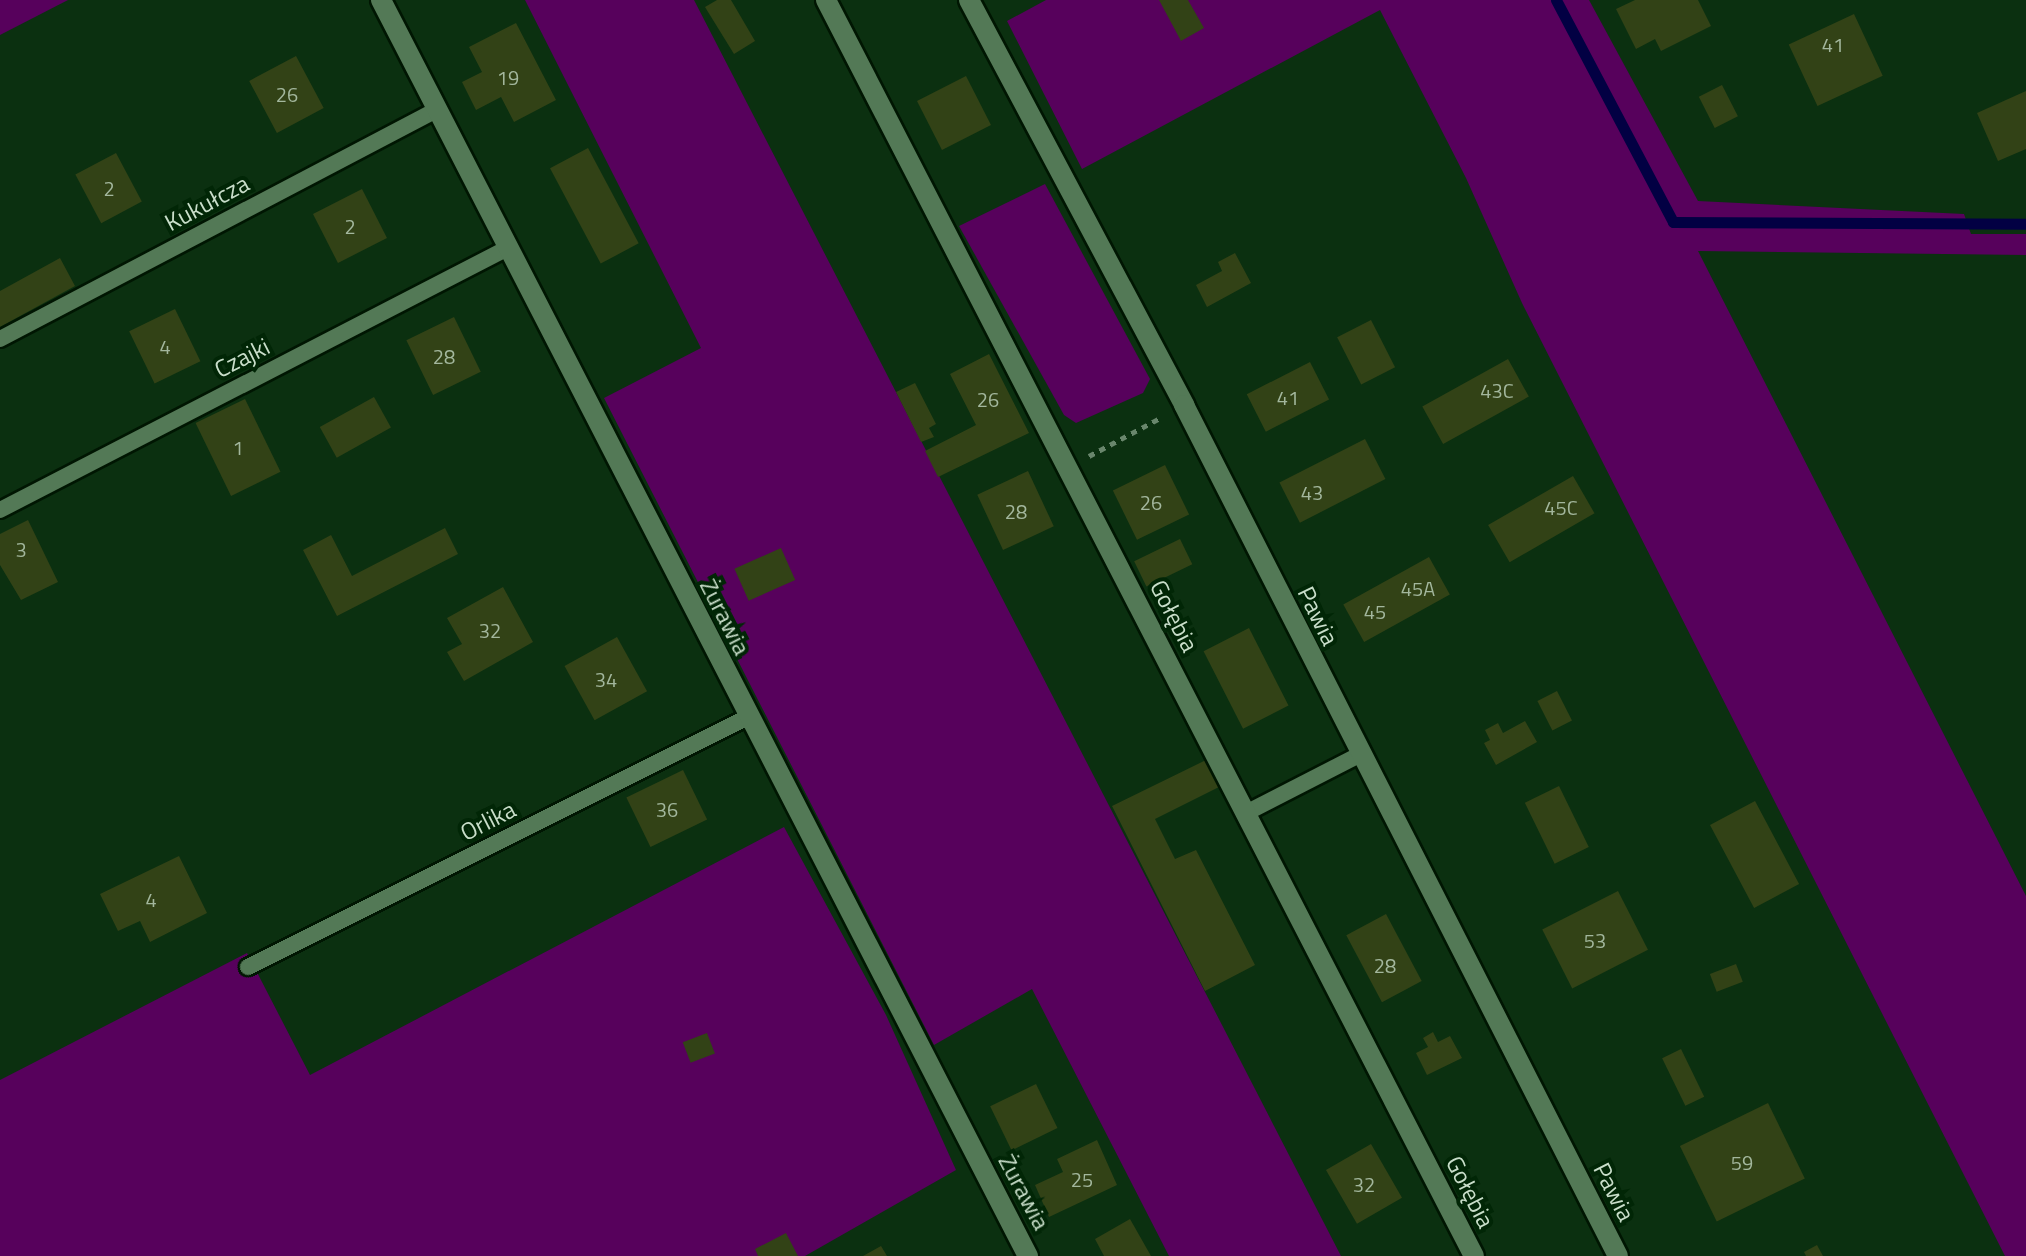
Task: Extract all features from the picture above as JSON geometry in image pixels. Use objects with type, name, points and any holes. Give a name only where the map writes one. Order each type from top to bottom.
[{"type":"street","name":"Żurawia","points":[[381,0],[506,249],[1028,1256]]},
{"type":"street","name":"Gołębia","points":[[826,0],[1474,1256]]},
{"type":"street","name":"Pawia","points":[[969,0],[1184,405],[1359,755],[1618,1256]]},
{"type":"lane","name":"Kukułcza","points":[[0,339],[436,110]]},
{"type":"lane","name":"Czajki","points":[[0,510],[506,249]]},
{"type":"lane","name":"Orlika","points":[[248,967],[748,717]]},
{"type":"lane","points":[[1246,813],[1359,755]]},
{"type":"path","points":[[1068,467],[1184,405]]},
{"type":"shaded area","points":[[0,0],[68,0],[0,35]]},
{"type":"shaded area","points":[[525,0],[694,0],[1341,1256],[1169,1256],[1032,989],[934,1045],[604,398],[701,348]]},
{"type":"shaded area","points":[[1046,0],[1589,0],[1698,201],[1964,214],[1971,234],[2026,234],[2026,255],[1698,251],[2026,896],[2026,1256],[2005,1256],[1522,303],[1466,178],[1380,10],[1082,169],[1007,21]]},
{"type":"shaded area","points":[[1045,184],[1150,379],[1143,393],[1076,423],[1064,415],[959,226]]},
{"type":"shaded area","points":[[784,827],[886,1015],[956,1170],[805,1256],[0,1256],[0,1080],[247,953],[310,1075]]},
{"type":"building","points":[[717,0],[731,0],[755,41],[734,54],[705,7]]},
{"type":"building","points":[[1159,0],[1188,0],[1204,28],[1181,41]]},
{"type":"building","points":[[1635,0],[1698,0],[1711,26],[1661,51],[1655,39],[1636,49],[1616,9]]},
{"type":"building","points":[[1854,14],[1883,76],[1817,106],[1789,44]]},
{"type":"building","points":[[516,23],[556,100],[514,122],[501,97],[476,110],[462,82],[482,72],[469,47]]},
{"type":"building","points":[[296,56],[324,108],[277,133],[249,81]]},
{"type":"building","points":[[966,76],[991,125],[942,150],[917,101]]},
{"type":"building","points":[[1722,85],[1738,116],[1715,128],[1699,97]]},
{"type":"building","points":[[2026,91],[2026,149],[1998,161],[1977,113]]},
{"type":"building","points":[[588,148],[639,243],[601,264],[550,168]]},
{"type":"building","points":[[116,153],[142,202],[101,223],[75,175]]},
{"type":"building","points":[[362,189],[387,238],[338,263],[313,214]]},
{"type":"building","points":[[1235,253],[1251,283],[1207,307],[1196,285],[1222,271],[1218,262]]},
{"type":"building","points":[[60,258],[75,286],[0,327],[0,291]]},
{"type":"building","points":[[175,309],[200,361],[155,383],[129,331]]},
{"type":"building","points":[[454,317],[481,372],[433,395],[406,340]]},
{"type":"building","points":[[1371,320],[1395,367],[1361,384],[1337,337]]},
{"type":"building","points":[[989,354],[1029,433],[938,477],[925,451],[976,425],[950,374]]},
{"type":"building","points":[[1508,359],[1529,397],[1443,444],[1422,407]]},
{"type":"building","points":[[1310,362],[1329,399],[1266,432],[1247,394]]},
{"type":"building","points":[[915,383],[936,424],[929,428],[934,437],[921,442],[896,392]]},
{"type":"building","points":[[374,397],[391,428],[337,458],[320,427]]},
{"type":"building","points":[[245,399],[281,472],[231,496],[196,423]]},
{"type":"building","points":[[1365,439],[1385,479],[1300,523],[1279,483]]},
{"type":"building","points":[[1165,465],[1189,514],[1137,540],[1113,490]]},
{"type":"building","points":[[1028,471],[1054,526],[1003,550],[977,495]]},
{"type":"building","points":[[1573,476],[1594,513],[1510,562],[1488,525]]},
{"type":"building","points":[[28,520],[58,582],[21,600],[0,565],[0,534]]},
{"type":"building","points":[[445,528],[458,554],[337,616],[303,550],[331,535],[352,576]]},
{"type":"building","points":[[1180,539],[1192,564],[1146,587],[1134,561]]},
{"type":"building","points":[[781,548],[795,580],[749,601],[734,569]]},
{"type":"building","points":[[1429,557],[1450,595],[1364,642],[1343,605]]},
{"type":"building","points":[[503,587],[533,642],[464,681],[447,652],[462,644],[447,618]]},
{"type":"building","points":[[1249,628],[1288,706],[1243,729],[1204,651]]},
{"type":"building","points":[[617,637],[647,691],[595,720],[565,666]]},
{"type":"building","points":[[1557,691],[1572,720],[1552,730],[1537,701]]},
{"type":"building","points":[[1525,721],[1537,742],[1496,765],[1484,743],[1490,740],[1485,730],[1498,723],[1503,733]]},
{"type":"building","points":[[1206,760],[1219,787],[1155,819],[1175,859],[1196,850],[1255,965],[1205,991],[1112,806]]},
{"type":"building","points":[[683,770],[707,819],[650,847],[626,798]]},
{"type":"building","points":[[1559,786],[1589,847],[1555,864],[1525,803]]},
{"type":"building","points":[[1755,801],[1799,884],[1754,908],[1710,825]]},
{"type":"building","points":[[179,856],[207,913],[150,942],[140,921],[118,931],[100,894]]},
{"type":"building","points":[[1618,891],[1648,950],[1572,988],[1542,930]]},
{"type":"building","points":[[1386,914],[1422,981],[1382,1002],[1346,935]]},
{"type":"building","points":[[1736,964],[1743,982],[1717,992],[1710,974]]},
{"type":"building","points":[[1433,1032],[1438,1042],[1450,1036],[1462,1058],[1427,1075],[1416,1053],[1428,1047],[1423,1038]]},
{"type":"building","points":[[707,1033],[715,1054],[691,1063],[683,1042]]},
{"type":"building","points":[[1681,1049],[1704,1097],[1685,1106],[1662,1058]]},
{"type":"building","points":[[1036,1084],[1057,1128],[1012,1150],[990,1106]]},
{"type":"building","points":[[1768,1103],[1805,1178],[1717,1221],[1680,1146]]},
{"type":"building","points":[[1097,1140],[1117,1185],[1049,1217],[1035,1185],[1063,1172],[1057,1159]]},
{"type":"building","points":[[1371,1144],[1402,1198],[1357,1224],[1326,1170]]},
{"type":"building","points":[[1130,1219],[1151,1256],[1104,1256],[1095,1239]]},
{"type":"building","points":[[786,1233],[798,1256],[758,1256],[755,1249]]},
{"type":"building","points":[[1817,1245],[1823,1256],[1806,1256],[1804,1252]]},
{"type":"building","points":[[881,1246],[887,1256],[863,1256]]},
{"type":"waterway","points":[[1556,0],[1673,222],[2026,224]]}]
